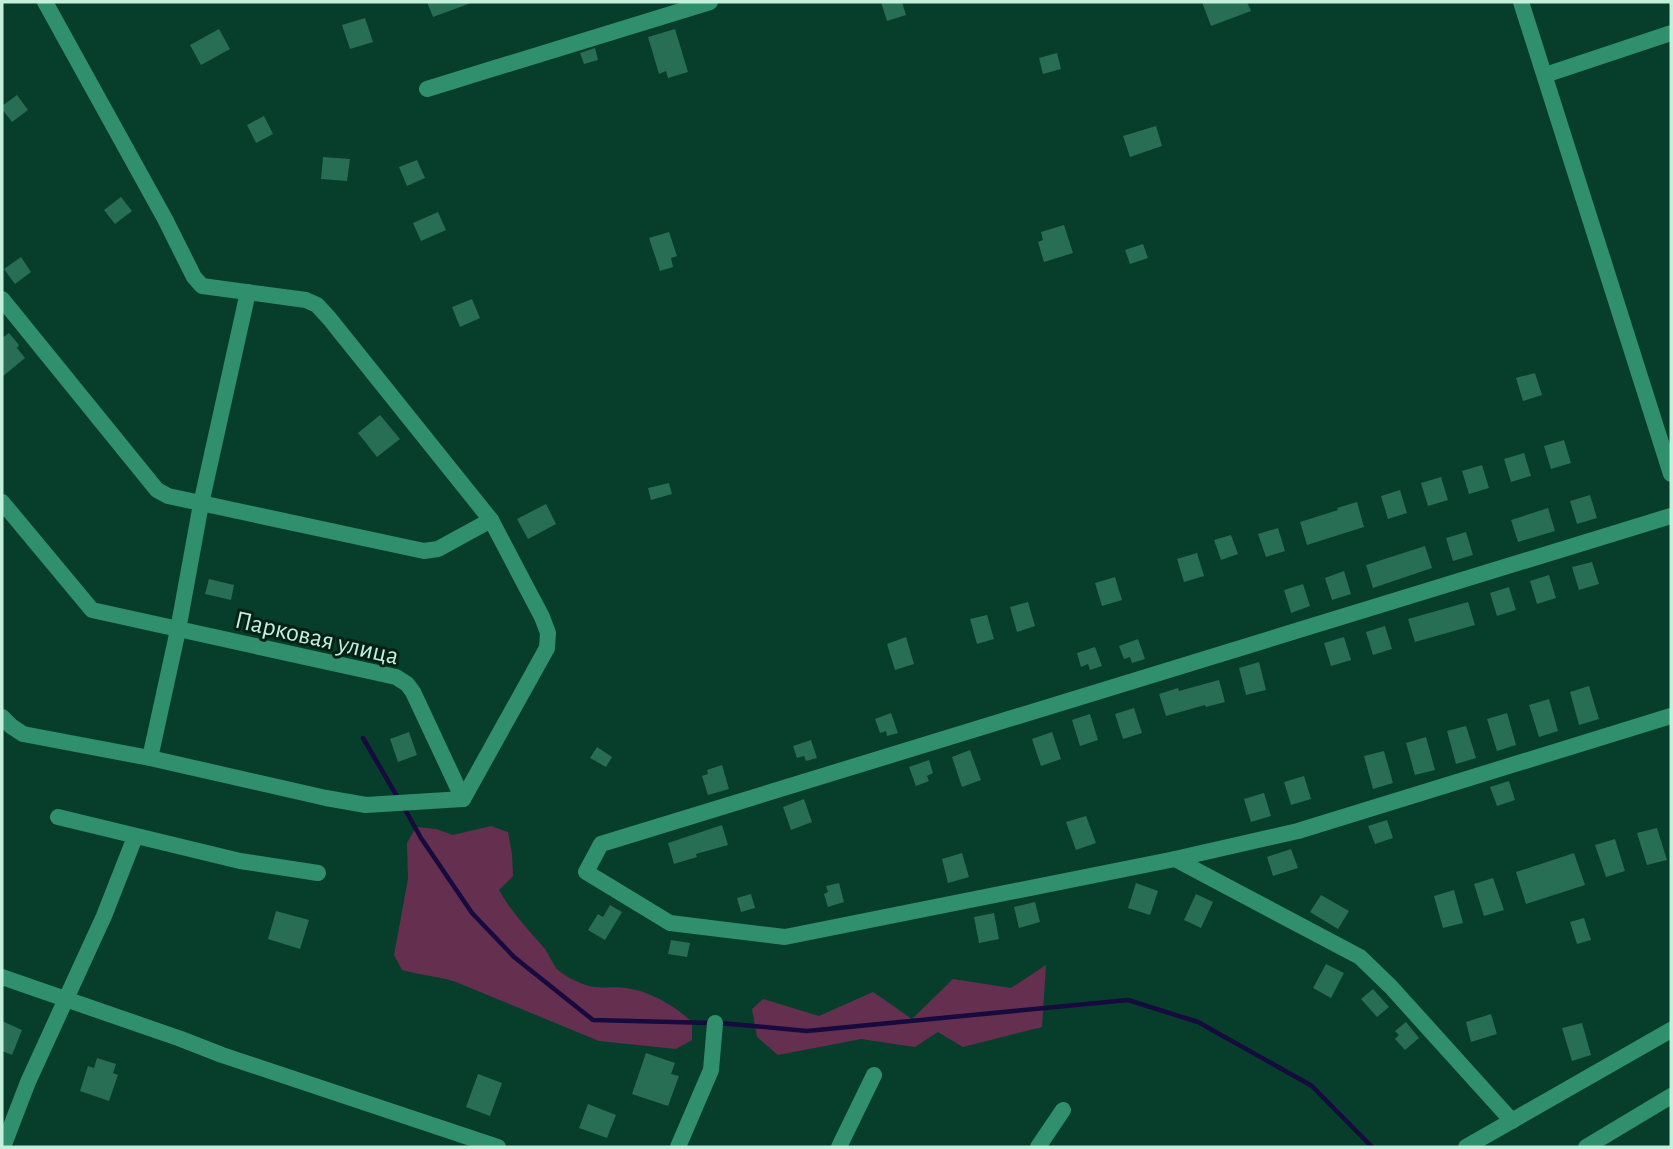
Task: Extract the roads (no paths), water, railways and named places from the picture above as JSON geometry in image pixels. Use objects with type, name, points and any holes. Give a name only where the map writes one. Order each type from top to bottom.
[{"type":"street","points":[[2,717],[23,734],[150,758],[326,798],[366,805],[463,799],[547,648],[548,633],[491,520],[317,305],[306,300],[202,286],[194,277],[165,219],[45,2]]},
{"type":"street","points":[[427,89],[710,2]]},
{"type":"street","points":[[1521,2],[1671,474]]},
{"type":"street","points":[[1545,75],[1671,33]]},
{"type":"street","points":[[150,758],[178,630],[201,504],[248,292]]},
{"type":"street","points":[[2,299],[157,490],[168,496],[424,551],[438,549],[491,520]]},
{"type":"street","name":"Парковая улица","points":[[2,502],[92,611],[396,677],[407,684],[463,799]]},
{"type":"street","points":[[1671,516],[601,844],[586,872],[670,923],[785,937],[1175,859],[1298,831],[1671,716]]},
{"type":"street","points":[[58,817],[240,861],[318,873]]},
{"type":"street","points":[[3,1147],[28,1082],[104,916],[135,837]]},
{"type":"street","points":[[1175,859],[1360,957],[1391,986],[1512,1121]]},
{"type":"street","points":[[2,977],[222,1055],[498,1147]]},
{"type":"street","points":[[678,1147],[711,1070],[715,1023]]},
{"type":"street","points":[[1466,1147],[1671,1030]]},
{"type":"street","points":[[839,1147],[874,1074]]},
{"type":"street","points":[[1586,1147],[1671,1096]]},
{"type":"street","points":[[1038,1147],[1063,1110]]},
{"type":"waterway","points":[[363,738],[398,798]]},
{"type":"waterway","points":[[403,806],[421,838],[472,913],[514,957],[593,1020],[711,1023]]},
{"type":"waterway","points":[[720,1023],[807,1031],[1128,1000],[1198,1022],[1312,1086],[1372,1147]]}]
